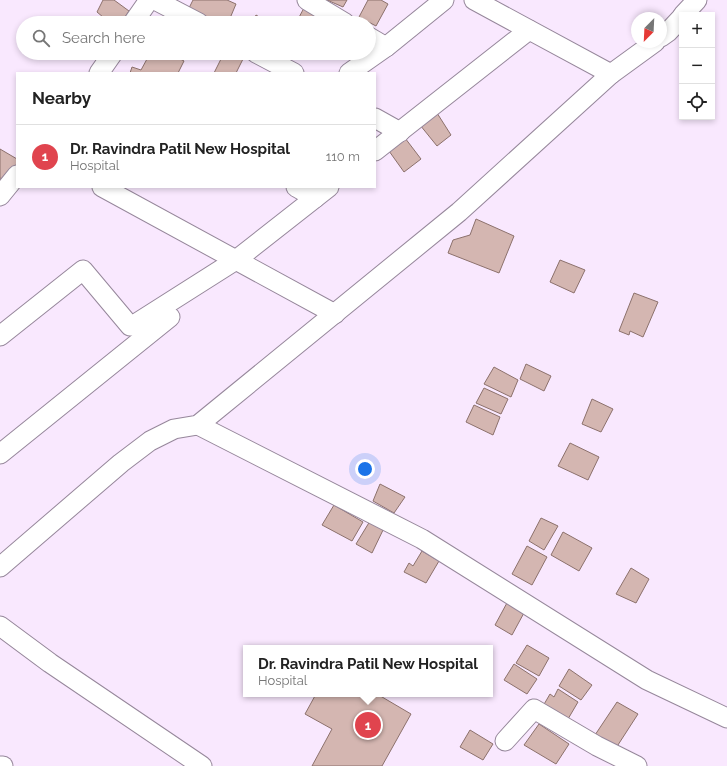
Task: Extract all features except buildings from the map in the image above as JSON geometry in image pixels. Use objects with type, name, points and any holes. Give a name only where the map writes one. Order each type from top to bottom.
[{"type":"street","points":[[138,16],[149,0]]},
{"type":"street","points":[[155,0],[186,16]]},
{"type":"street","points":[[307,0],[333,16]]},
{"type":"street","points":[[376,54],[444,0]]},
{"type":"street","points":[[474,0],[611,74]]},
{"type":"street","points":[[686,12],[697,0]]},
{"type":"street","points":[[667,33],[679,20]]},
{"type":"street","points":[[376,150],[529,30]]},
{"type":"street","points":[[376,41],[386,47]]},
{"type":"street","points":[[0,567],[115,468],[150,441],[174,429],[198,425],[459,212],[611,74],[647,48]]},
{"type":"street","points":[[100,72],[108,60]]},
{"type":"street","points":[[269,60],[292,72]]},
{"type":"street","points":[[350,72],[368,60]]},
{"type":"street","points":[[376,119],[400,132]]},
{"type":"street","points":[[0,196],[16,176]]},
{"type":"street","points":[[104,188],[335,314]]},
{"type":"street","points":[[301,188],[322,192]]},
{"type":"street","points":[[0,336],[82,270],[84,270],[132,327],[236,260],[322,192]]},
{"type":"street","points":[[0,454],[170,317]]},
{"type":"street","points":[[198,425],[422,539],[647,680],[727,718]]},
{"type":"street","points":[[0,626],[50,663],[202,766]]},
{"type":"street","points":[[505,742],[534,709],[597,746],[637,766]]},
{"type":"place","name":"Dr. Ravindra Patil New Hospital","points":[[368,725]]}]
